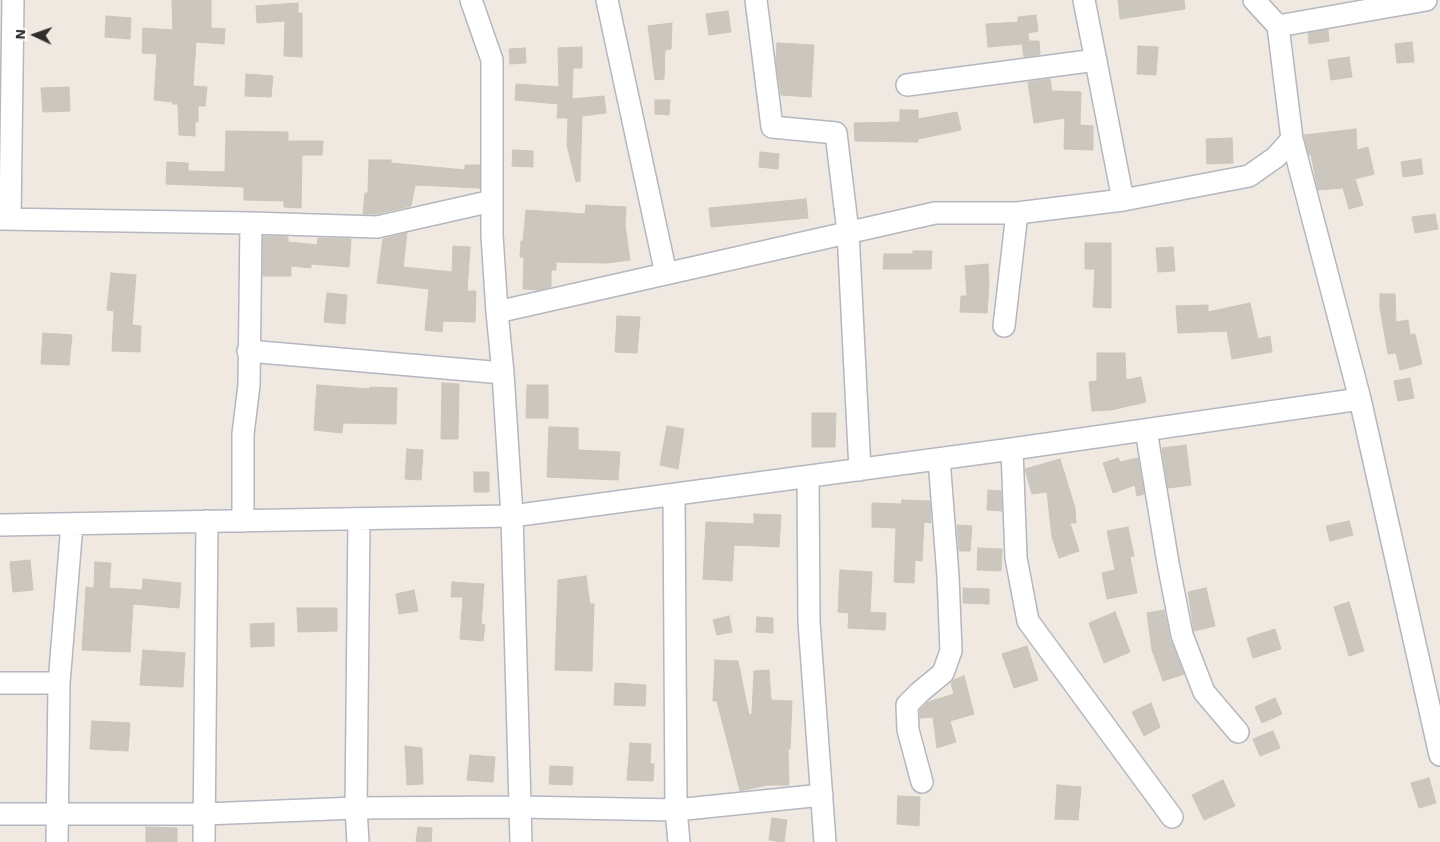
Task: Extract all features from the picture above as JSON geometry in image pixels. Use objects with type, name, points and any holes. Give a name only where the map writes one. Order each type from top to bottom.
[{"type":"street","points":[[13,0],[5,218],[377,227],[492,201]]},
{"type":"street","points":[[471,0],[492,60],[492,235],[512,516],[521,842]]},
{"type":"street","points":[[607,0],[666,274]]},
{"type":"street","points":[[756,0],[772,127],[836,133],[848,232],[860,470]]},
{"type":"street","points":[[1084,0],[1123,200]]},
{"type":"street","points":[[1254,0],[1278,26],[1292,139],[1360,399],[1440,755]]},
{"type":"street","points":[[1278,26],[1426,0]]},
{"type":"street","points":[[907,85],[1096,60]]},
{"type":"street","points":[[497,312],[935,213],[1017,213],[1123,200],[1250,176],[1276,157],[1292,139]]},
{"type":"street","points":[[1004,326],[1017,213]]},
{"type":"street","points":[[243,521],[243,434],[249,385],[251,223]]},
{"type":"street","points":[[248,350],[503,373]]},
{"type":"street","points":[[0,525],[512,516],[1012,450],[1360,399]]},
{"type":"street","points":[[1146,430],[1182,636],[1204,692],[1238,732]]},
{"type":"street","points":[[1012,450],[1016,558],[1028,622],[1172,817]]},
{"type":"street","points":[[922,782],[908,730],[907,705],[943,673],[951,651],[948,576],[939,459]]},
{"type":"street","points":[[808,477],[809,622],[825,842]]},
{"type":"street","points":[[674,495],[676,810],[680,842]]},
{"type":"street","points":[[358,519],[356,808],[358,842]]},
{"type":"street","points":[[204,842],[207,521]]},
{"type":"street","points":[[56,842],[59,683],[72,524]]},
{"type":"street","points":[[0,683],[59,683]]},
{"type":"street","points":[[0,814],[205,814],[356,808],[520,807],[676,810],[822,795]]},
{"type":"building","points":[[172,0],[211,0],[211,28],[225,29],[224,44],[196,42],[193,86],[207,87],[205,106],[198,106],[198,122],[195,122],[195,136],[179,135],[178,104],[154,100],[157,54],[142,53],[143,28],[173,30]]},
{"type":"building","points":[[1118,0],[1184,0],[1185,9],[1120,19]]},
{"type":"building","points":[[298,3],[298,13],[302,13],[302,57],[284,56],[285,21],[257,23],[256,6]]},
{"type":"building","points":[[728,11],[731,32],[709,35],[706,14]]},
{"type":"building","points":[[1036,15],[1038,31],[1028,33],[1029,41],[1039,41],[1040,55],[1024,57],[1022,44],[988,47],[986,24],[1018,22],[1018,17]]},
{"type":"building","points":[[106,16],[131,18],[130,39],[105,37]]},
{"type":"building","points":[[672,23],[671,49],[665,50],[664,79],[655,80],[648,26]]},
{"type":"building","points":[[1328,30],[1329,41],[1309,44],[1308,33]]},
{"type":"building","points":[[1412,42],[1414,62],[1397,63],[1395,44]]},
{"type":"building","points":[[777,43],[814,45],[811,97],[781,95],[776,61]]},
{"type":"building","points":[[1138,46],[1158,47],[1156,75],[1137,74]]},
{"type":"building","points":[[582,47],[582,68],[573,68],[572,99],[604,96],[606,113],[582,116],[580,181],[576,182],[567,145],[568,118],[557,118],[558,104],[515,100],[516,84],[559,87],[558,48]]},
{"type":"building","points":[[525,48],[526,63],[510,64],[509,49]]},
{"type":"building","points":[[1349,57],[1352,77],[1331,80],[1328,60]]},
{"type":"building","points":[[246,74],[273,76],[271,97],[245,96]]},
{"type":"building","points":[[1050,79],[1052,91],[1081,92],[1080,125],[1093,126],[1093,150],[1064,149],[1065,118],[1034,123],[1028,82]]},
{"type":"building","points":[[69,87],[70,111],[43,112],[41,88]]},
{"type":"building","points":[[655,100],[670,100],[669,115],[655,114]]},
{"type":"building","points":[[900,110],[918,110],[918,119],[957,112],[961,130],[918,139],[918,142],[855,141],[854,123],[900,122]]},
{"type":"building","points":[[1356,129],[1357,150],[1368,147],[1374,174],[1355,179],[1363,205],[1349,209],[1343,188],[1318,190],[1311,155],[1309,155],[1304,135]]},
{"type":"building","points":[[226,131],[288,132],[288,141],[323,141],[322,155],[302,155],[301,208],[284,207],[284,201],[244,200],[244,187],[166,184],[167,162],[188,163],[188,171],[225,172]]},
{"type":"building","points":[[1232,138],[1233,163],[1207,164],[1206,139]]},
{"type":"building","points":[[513,150],[533,151],[533,167],[512,166]]},
{"type":"building","points":[[760,152],[779,154],[778,169],[759,167]]},
{"type":"building","points":[[1421,159],[1423,174],[1403,177],[1401,162]]},
{"type":"building","points":[[369,160],[391,160],[391,163],[465,170],[465,165],[480,165],[480,188],[415,185],[411,206],[376,214],[363,214],[365,193],[368,193]]},
{"type":"building","points":[[806,199],[808,218],[711,227],[709,208]]},
{"type":"building","points":[[586,205],[626,207],[625,225],[630,260],[607,263],[556,262],[556,270],[551,270],[551,287],[538,290],[523,289],[524,257],[520,257],[526,210],[585,214]]},
{"type":"building","points":[[1435,214],[1438,229],[1415,233],[1412,217]]},
{"type":"building","points":[[407,233],[403,267],[452,272],[453,246],[470,247],[467,291],[476,291],[475,322],[443,321],[442,332],[425,330],[429,289],[377,283],[383,239]]},
{"type":"building","points":[[263,236],[288,237],[288,242],[317,245],[318,238],[351,239],[349,267],[311,264],[311,268],[291,266],[291,276],[263,276]]},
{"type":"building","points":[[1085,243],[1111,243],[1111,308],[1093,307],[1095,269],[1085,269]]},
{"type":"building","points":[[1173,247],[1175,271],[1158,272],[1156,248]]},
{"type":"building","points":[[913,251],[932,251],[931,269],[883,269],[884,254],[913,254]]},
{"type":"building","points":[[988,264],[987,313],[960,312],[961,296],[967,296],[965,266]]},
{"type":"building","points":[[111,273],[136,275],[132,325],[141,326],[140,352],[112,351],[114,311],[107,310]]},
{"type":"building","points":[[327,293],[347,295],[345,324],[324,322]]},
{"type":"building","points":[[1380,294],[1395,294],[1396,322],[1408,320],[1410,335],[1415,334],[1422,364],[1400,370],[1396,353],[1388,354],[1380,308]]},
{"type":"building","points":[[1250,303],[1258,339],[1270,336],[1272,352],[1232,359],[1227,331],[1178,333],[1176,306],[1208,305],[1208,312]]},
{"type":"building","points":[[617,316],[640,317],[637,353],[615,352]]},
{"type":"building","points":[[43,333],[72,335],[69,365],[41,364]]},
{"type":"building","points":[[1097,353],[1125,353],[1126,380],[1141,377],[1146,402],[1111,410],[1092,411],[1089,382],[1097,381]]},
{"type":"building","points":[[1410,378],[1414,398],[1398,401],[1394,381]]},
{"type":"building","points":[[442,383],[459,384],[458,439],[441,439]]},
{"type":"building","points":[[317,385],[370,389],[370,387],[397,388],[396,424],[343,423],[342,433],[314,430]]},
{"type":"building","points":[[527,385],[548,385],[548,418],[526,418]]},
{"type":"building","points":[[812,413],[836,413],[835,447],[812,447]]},
{"type":"building","points":[[667,426],[684,429],[678,469],[660,465]]},
{"type":"building","points":[[549,427],[578,428],[578,450],[620,452],[618,480],[547,477]]},
{"type":"building","points":[[1186,445],[1191,485],[1168,488],[1162,448]]},
{"type":"building","points":[[407,449],[423,450],[421,480],[405,479]]},
{"type":"building","points":[[1118,458],[1120,462],[1138,458],[1144,494],[1137,496],[1135,485],[1113,493],[1103,463]]},
{"type":"building","points":[[1060,459],[1075,508],[1076,523],[1070,523],[1079,551],[1059,558],[1052,537],[1047,492],[1032,494],[1025,469]]},
{"type":"building","points":[[474,472],[489,472],[489,492],[474,492]]},
{"type":"building","points":[[988,490],[1001,491],[1002,511],[987,510]]},
{"type":"building","points":[[902,500],[930,501],[931,523],[924,522],[922,561],[915,560],[914,583],[894,582],[896,528],[872,527],[872,503],[901,504]]},
{"type":"building","points":[[754,514],[781,515],[779,547],[734,545],[732,581],[703,579],[706,522],[754,524]]},
{"type":"building","points":[[1349,521],[1353,535],[1330,541],[1326,526]]},
{"type":"building","points":[[957,525],[972,526],[970,551],[959,551]]},
{"type":"building","points":[[1128,527],[1134,556],[1130,557],[1137,593],[1107,599],[1102,573],[1115,570],[1107,531]]},
{"type":"building","points":[[978,548],[1002,549],[1001,571],[977,570]]},
{"type":"building","points":[[30,560],[33,590],[13,592],[10,562]]},
{"type":"building","points":[[95,562],[111,563],[109,588],[142,590],[143,579],[181,583],[179,608],[133,604],[130,652],[82,650],[86,587],[94,588]]},
{"type":"building","points":[[840,570],[872,572],[870,612],[886,613],[885,630],[848,628],[849,613],[838,612]]},
{"type":"building","points":[[586,576],[590,604],[594,604],[592,671],[555,670],[558,580]]},
{"type":"building","points":[[452,582],[484,584],[481,624],[485,625],[483,641],[460,639],[463,597],[451,597]]},
{"type":"building","points":[[963,588],[989,589],[989,604],[963,603]]},
{"type":"building","points":[[1206,588],[1215,626],[1194,631],[1188,592]]},
{"type":"building","points":[[414,590],[418,611],[399,614],[396,594]]},
{"type":"building","points":[[1349,602],[1364,651],[1349,656],[1334,607]]},
{"type":"building","points":[[297,608],[337,608],[337,631],[298,632]]},
{"type":"building","points":[[1164,610],[1170,639],[1184,674],[1163,681],[1152,650],[1147,613]]},
{"type":"building","points":[[1115,612],[1130,652],[1104,663],[1089,623]]},
{"type":"building","points":[[729,616],[732,632],[717,635],[713,620]]},
{"type":"building","points":[[757,617],[773,618],[773,633],[756,632]]},
{"type":"building","points":[[274,623],[274,646],[251,647],[250,624]]},
{"type":"building","points":[[1275,629],[1281,649],[1253,658],[1247,638]]},
{"type":"building","points":[[1027,646],[1038,680],[1014,688],[1002,654]]},
{"type":"building","points":[[143,650],[185,653],[183,687],[140,685]]},
{"type":"building","points":[[715,660],[738,661],[749,715],[752,714],[754,671],[769,670],[771,700],[792,701],[790,749],[788,749],[789,785],[767,785],[740,791],[717,701],[713,701]]},
{"type":"building","points":[[964,676],[974,714],[950,721],[956,742],[937,748],[933,717],[920,718],[920,710],[928,702],[954,694],[951,683],[953,680]]},
{"type":"building","points":[[615,683],[646,685],[645,706],[614,705]]},
{"type":"building","points":[[1275,698],[1282,714],[1262,723],[1255,707]]},
{"type":"building","points":[[1151,703],[1160,727],[1144,736],[1132,712]]},
{"type":"building","points":[[92,721],[130,723],[128,751],[90,749]]},
{"type":"building","points":[[1273,731],[1280,748],[1260,756],[1253,739]]},
{"type":"building","points":[[630,743],[651,744],[650,764],[654,764],[653,781],[627,780]]},
{"type":"building","points":[[405,746],[422,748],[423,784],[407,785]]},
{"type":"building","points":[[470,755],[495,757],[493,782],[467,780]]},
{"type":"building","points":[[550,766],[573,767],[572,785],[549,784]]},
{"type":"building","points":[[1429,778],[1436,803],[1419,808],[1411,783]]},
{"type":"building","points":[[1223,780],[1235,806],[1204,820],[1192,795]]},
{"type":"building","points":[[1057,785],[1081,787],[1078,820],[1055,819]]},
{"type":"building","points":[[898,796],[920,797],[919,826],[897,824]]},
{"type":"building","points":[[772,818],[787,820],[784,842],[769,840]]},
{"type":"building","points":[[146,827],[177,828],[177,842],[146,842]]},
{"type":"building","points":[[418,827],[432,828],[431,842],[416,842]]}]
